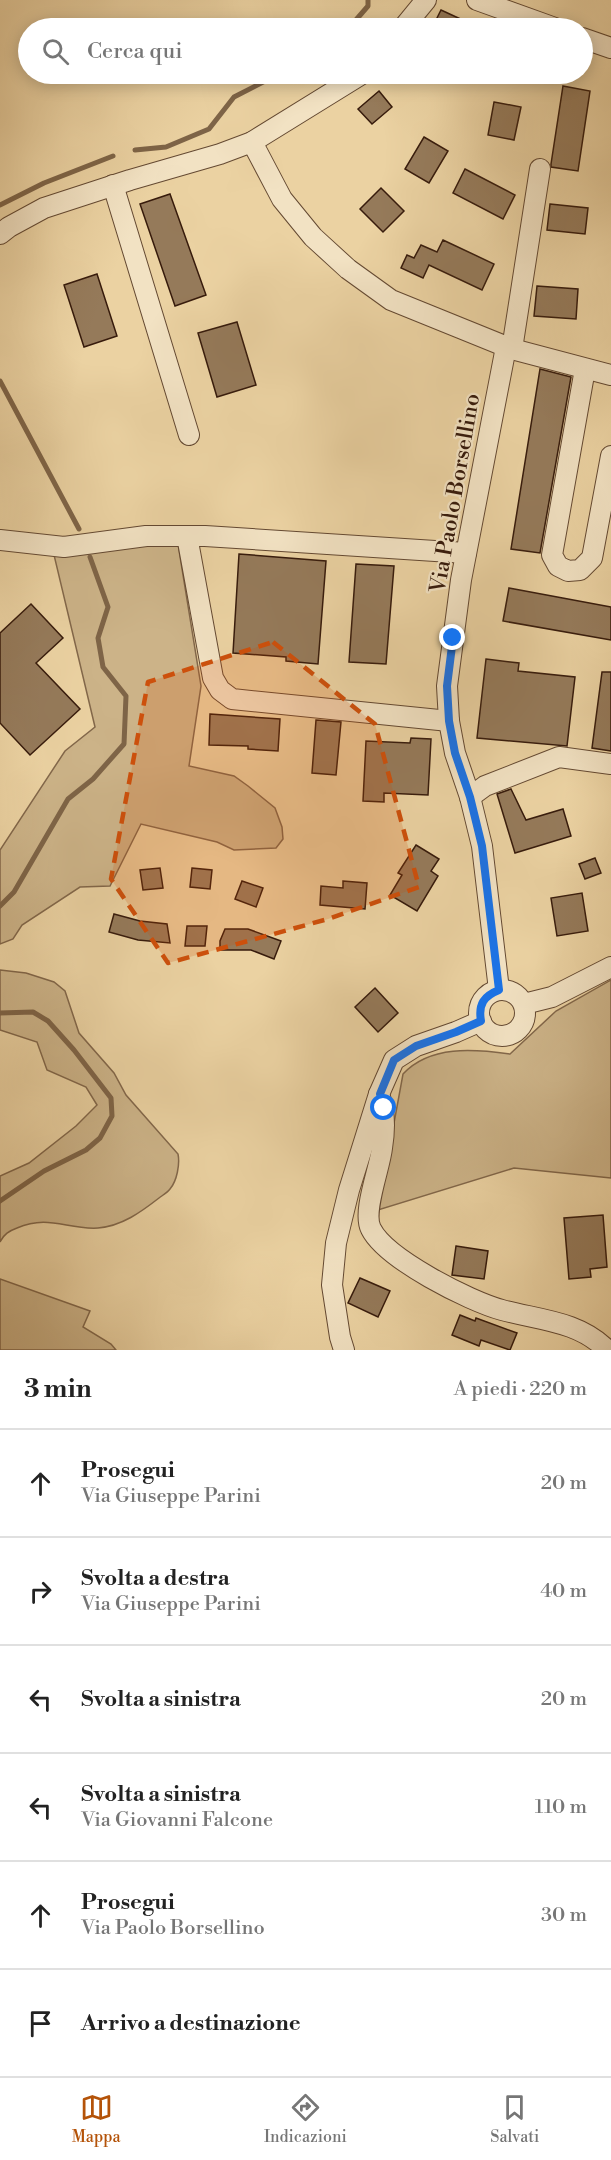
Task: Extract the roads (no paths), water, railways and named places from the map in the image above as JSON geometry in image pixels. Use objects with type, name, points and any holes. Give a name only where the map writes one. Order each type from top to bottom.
[{"type":"street","points":[[411,18],[426,0]]},
{"type":"street","points":[[477,0],[527,18]]},
{"type":"street","points":[[593,42],[611,48]]},
{"type":"street","points":[[0,234],[44,208],[252,142],[346,84]]},
{"type":"street","points":[[252,142],[282,199],[313,237],[348,269],[391,300],[509,348],[611,375]]},
{"type":"street","name":"Via Paolo Borsellino","points":[[499,990],[482,846],[470,797],[455,753],[449,721],[447,686],[466,553],[509,348],[540,170]]},
{"type":"street","points":[[113,185],[189,435]]},
{"type":"street","points":[[585,369],[552,555],[558,566],[568,572],[580,570],[592,558],[611,456]]},
{"type":"street","points":[[0,540],[64,547],[146,536],[187,536],[423,548],[466,553]]},
{"type":"street","points":[[187,536],[213,678],[220,690],[232,699],[449,721]]},
{"type":"street","points":[[470,797],[484,786],[559,757],[611,764]]},
{"type":"street","points":[[524,1004],[552,997],[611,967]]},
{"type":"street","points":[[499,990],[509,991],[518,996],[524,1004],[525,1014],[522,1024],[515,1032],[506,1035],[495,1034],[486,1029],[481,1021],[479,1011],[483,1001],[489,994],[499,990]]},
{"type":"street","points":[[344,1350],[332,1285],[336,1243],[349,1190],[380,1094],[394,1060],[416,1046],[481,1021]]},
{"type":"street","points":[[380,1094],[384,1108],[382,1147],[369,1212],[371,1229],[381,1244],[399,1259],[455,1290],[498,1309],[569,1325],[585,1332],[607,1350]]},
{"type":"waterway","points":[[358,18],[368,6],[368,0]]},
{"type":"waterway","points":[[135,150],[166,147],[209,129],[234,97],[259,84]]},
{"type":"waterway","points":[[0,205],[44,183],[113,156]]},
{"type":"waterway","points":[[0,381],[79,529]]},
{"type":"waterway","points":[[0,906],[14,892],[68,799],[93,779],[124,744],[126,696],[103,667],[98,638],[108,607],[90,557]]},
{"type":"waterway","points":[[0,1013],[33,1012],[48,1021],[111,1098],[112,1116],[100,1138],[86,1150],[44,1171],[0,1201]]}]
